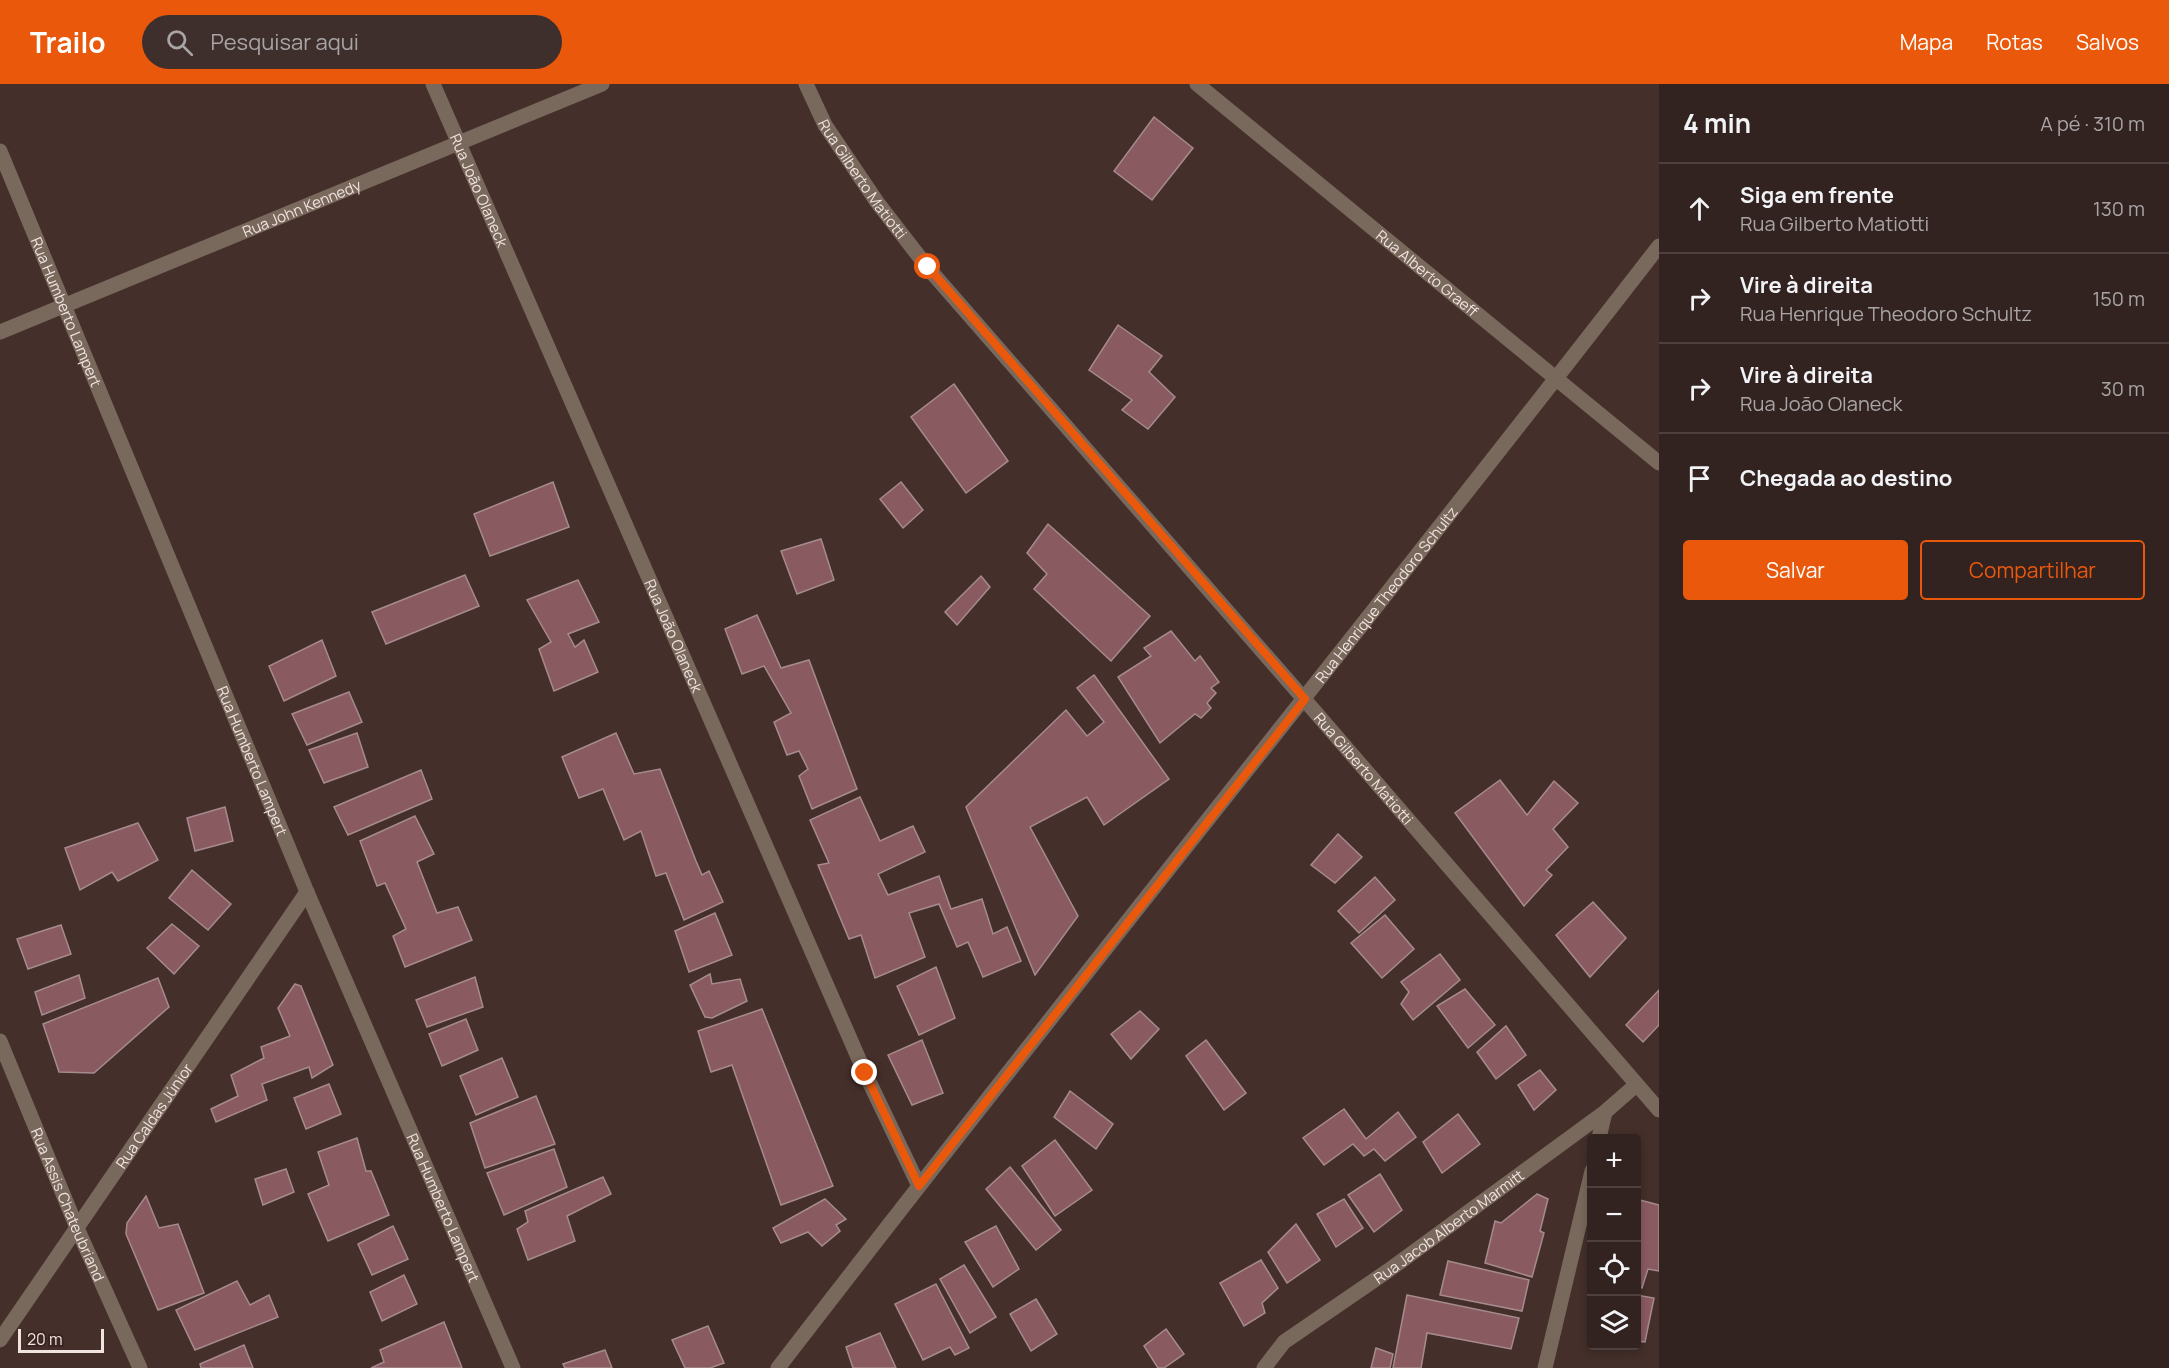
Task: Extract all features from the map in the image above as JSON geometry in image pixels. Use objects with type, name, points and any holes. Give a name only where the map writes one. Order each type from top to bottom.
[{"type":"street","name":"Rua João Olaneck","points":[[433,84],[865,1073],[919,1186]]},
{"type":"street","name":"Rua John Kennedy","points":[[0,332],[602,84]]},
{"type":"street","name":"Rua Gilberto Matiotti","points":[[806,84],[825,125],[877,202],[928,267],[1305,699],[1659,1110]]},
{"type":"street","name":"Rua Alberto Graeff","points":[[1197,84],[1659,464]]},
{"type":"street","name":"Rua Humberto Lampert","points":[[0,152],[307,892],[513,1368]]},
{"type":"street","name":"Rua Henrique Theodoro Schultz","points":[[778,1368],[1659,246]]},
{"type":"street","name":"Rua Caldas Júnior","points":[[0,1340],[307,892]]},
{"type":"street","name":"Rua Assis Chateubriand","points":[[0,1041],[77,1228],[140,1368]]},
{"type":"street","name":"Rua Jacob Alberto Marmitt","points":[[1264,1368],[1284,1342],[1389,1270],[1605,1112],[1636,1085]]},
{"type":"street","points":[[1600,1134],[1605,1112]]},
{"type":"street","points":[[1545,1368],[1588,1188]]},
{"type":"building","points":[[1154,117],[1193,148],[1152,200],[1114,171]]},
{"type":"building","points":[[1118,325],[1162,356],[1149,372],[1175,397],[1148,429],[1122,410],[1132,400],[1089,370]]},
{"type":"building","points":[[954,384],[1008,461],[966,493],[911,417]]},
{"type":"building","points":[[553,482],[569,527],[490,556],[474,514]]},
{"type":"building","points":[[901,482],[923,510],[903,528],[880,499]]},
{"type":"building","points":[[1048,524],[1150,616],[1111,661],[1034,589],[1047,574],[1027,553]]},
{"type":"building","points":[[821,539],[834,580],[797,594],[781,551]]},
{"type":"building","points":[[465,575],[479,606],[386,644],[372,612]]},
{"type":"building","points":[[981,576],[990,587],[957,625],[945,612]]},
{"type":"building","points":[[578,580],[599,622],[568,634],[575,647],[584,640],[598,672],[554,691],[539,649],[551,642],[527,600]]},
{"type":"building","points":[[757,615],[781,668],[809,660],[857,789],[812,809],[799,776],[808,769],[799,751],[787,755],[774,722],[791,713],[764,666],[742,674],[725,629]]},
{"type":"building","points":[[1171,631],[1195,661],[1200,656],[1219,682],[1211,688],[1216,693],[1207,703],[1211,708],[1201,718],[1195,714],[1160,743],[1118,677],[1151,656],[1144,648]]},
{"type":"building","points":[[322,640],[336,676],[284,701],[269,666]]},
{"type":"building","points":[[1094,675],[1169,779],[1104,825],[1087,797],[1030,827],[1078,916],[1035,975],[966,807],[1066,710],[1087,736],[1104,722],[1077,688]]},
{"type":"building","points":[[349,692],[362,722],[307,745],[292,714]]},
{"type":"building","points":[[357,733],[368,767],[324,783],[309,750]]},
{"type":"building","points":[[616,733],[634,774],[660,769],[702,875],[709,871],[723,902],[684,920],[666,873],[656,876],[641,831],[624,840],[603,789],[579,798],[562,757]]},
{"type":"building","points":[[421,770],[432,799],[348,835],[334,807]]},
{"type":"building","points":[[1500,780],[1527,815],[1554,781],[1578,803],[1553,829],[1568,847],[1546,870],[1552,875],[1524,906],[1455,813]]},
{"type":"building","points":[[860,797],[880,841],[913,826],[925,852],[878,874],[888,895],[939,876],[951,909],[982,899],[993,934],[1007,927],[1021,961],[983,977],[968,942],[957,947],[939,904],[909,913],[925,957],[875,978],[861,935],[849,939],[818,865],[829,863],[810,820]]},
{"type":"building","points":[[225,807],[233,841],[195,851],[187,818]]},
{"type":"building","points":[[415,816],[434,854],[417,862],[437,913],[458,907],[472,940],[405,967],[393,936],[406,929],[385,883],[377,886],[360,841]]},
{"type":"building","points":[[138,823],[158,860],[118,881],[112,872],[80,890],[65,848]]},
{"type":"building","points":[[1338,834],[1362,857],[1335,883],[1311,865]]},
{"type":"building","points":[[192,870],[231,904],[208,930],[169,898]]},
{"type":"building","points":[[1375,877],[1395,900],[1359,933],[1338,911]]},
{"type":"building","points":[[1593,902],[1626,938],[1590,977],[1556,935]]},
{"type":"building","points":[[715,913],[732,955],[689,972],[675,931]]},
{"type":"building","points":[[1385,915],[1414,949],[1382,978],[1351,943]]},
{"type":"building","points":[[172,924],[199,946],[174,974],[147,948]]},
{"type":"building","points":[[61,925],[71,954],[28,969],[17,939]]},
{"type":"building","points":[[1440,954],[1460,980],[1413,1020],[1401,1004],[1409,992],[1401,982]]},
{"type":"building","points":[[936,967],[955,1018],[919,1035],[897,986]]},
{"type":"building","points":[[710,974],[712,984],[740,979],[747,1001],[712,1018],[705,1017],[690,985]]},
{"type":"building","points":[[79,975],[85,998],[42,1015],[35,992]]},
{"type":"building","points":[[475,977],[483,1007],[427,1027],[416,1000]]},
{"type":"building","points":[[158,978],[169,1007],[94,1073],[59,1072],[43,1024]]},
{"type":"building","points":[[295,984],[301,986],[333,1065],[312,1078],[309,1067],[262,1084],[267,1100],[216,1122],[211,1109],[238,1096],[231,1075],[264,1058],[261,1047],[290,1036],[278,1008]]},
{"type":"building","points":[[1465,989],[1495,1025],[1468,1048],[1437,1006]]},
{"type":"building","points":[[1659,990],[1659,1025],[1643,1042],[1626,1025]]},
{"type":"building","points":[[762,1009],[833,1186],[781,1205],[732,1065],[711,1072],[698,1031]]},
{"type":"building","points":[[1140,1011],[1159,1029],[1131,1059],[1111,1034]]},
{"type":"building","points":[[466,1019],[478,1050],[442,1066],[429,1034]]},
{"type":"building","points":[[1506,1026],[1526,1055],[1496,1079],[1477,1052]]},
{"type":"building","points":[[922,1040],[943,1093],[912,1105],[888,1055]]},
{"type":"building","points":[[1206,1040],[1246,1093],[1224,1110],[1186,1056]]},
{"type":"building","points":[[502,1058],[518,1097],[476,1115],[460,1076]]},
{"type":"building","points":[[1540,1070],[1556,1090],[1534,1110],[1518,1085]]},
{"type":"building","points":[[329,1084],[341,1114],[306,1129],[294,1098]]},
{"type":"building","points":[[1070,1091],[1113,1124],[1096,1149],[1054,1117]]},
{"type":"building","points":[[536,1096],[555,1144],[485,1168],[470,1123]]},
{"type":"building","points":[[1344,1109],[1366,1139],[1398,1112],[1416,1137],[1385,1161],[1374,1149],[1364,1156],[1353,1144],[1324,1165],[1303,1138]]},
{"type":"building","points":[[1458,1114],[1480,1144],[1442,1173],[1423,1142]]},
{"type":"building","points":[[357,1138],[366,1171],[371,1171],[389,1215],[328,1241],[308,1194],[329,1185],[318,1152]]},
{"type":"building","points":[[1055,1140],[1092,1190],[1055,1216],[1022,1166]]},
{"type":"building","points":[[554,1149],[567,1187],[504,1215],[487,1173]]},
{"type":"building","points":[[1010,1167],[1061,1230],[1036,1250],[986,1189]]},
{"type":"building","points":[[286,1169],[294,1192],[263,1205],[255,1179]]},
{"type":"building","points":[[1380,1174],[1402,1210],[1374,1232],[1348,1195]]},
{"type":"building","points":[[603,1177],[611,1194],[567,1216],[575,1241],[528,1260],[517,1229],[528,1222],[525,1211]]},
{"type":"building","points":[[1537,1194],[1548,1199],[1540,1231],[1544,1233],[1532,1277],[1485,1263],[1495,1221],[1501,1223]]},
{"type":"building","points":[[146,1196],[159,1228],[178,1224],[204,1293],[158,1310],[126,1234],[127,1223]]},
{"type":"building","points":[[825,1199],[846,1219],[836,1225],[840,1231],[822,1246],[808,1232],[781,1243],[773,1228]]},
{"type":"building","points":[[1344,1199],[1363,1228],[1336,1247],[1317,1214]]},
{"type":"building","points":[[1641,1200],[1659,1205],[1659,1271],[1648,1269],[1642,1288]]},
{"type":"building","points":[[1296,1224],[1320,1260],[1287,1283],[1268,1252]]},
{"type":"building","points":[[393,1226],[408,1259],[372,1275],[358,1244]]},
{"type":"building","points":[[996,1226],[1019,1269],[993,1287],[965,1242]]},
{"type":"building","points":[[1261,1260],[1278,1288],[1262,1303],[1265,1313],[1244,1326],[1220,1283]]},
{"type":"building","points":[[1448,1261],[1529,1280],[1522,1311],[1440,1295]]},
{"type":"building","points":[[964,1265],[996,1317],[970,1333],[940,1279]]},
{"type":"building","points":[[404,1275],[417,1304],[382,1321],[370,1292]]},
{"type":"building","points":[[237,1281],[250,1305],[269,1295],[278,1317],[195,1350],[176,1310]]},
{"type":"building","points":[[936,1284],[969,1348],[955,1355],[950,1347],[923,1360],[895,1304]]},
{"type":"building","points":[[1407,1295],[1519,1318],[1511,1349],[1427,1333],[1421,1368],[1393,1368]]},
{"type":"building","points":[[1641,1296],[1654,1298],[1645,1342],[1641,1342]]},
{"type":"building","points":[[1036,1299],[1057,1334],[1031,1351],[1010,1314]]},
{"type":"building","points":[[444,1322],[462,1368],[371,1368],[384,1362],[380,1350]]},
{"type":"building","points":[[708,1326],[724,1363],[710,1368],[685,1368],[672,1340]]},
{"type":"building","points":[[1166,1329],[1184,1354],[1164,1368],[1158,1368],[1144,1346]]},
{"type":"building","points":[[880,1333],[896,1368],[853,1368],[846,1347]]},
{"type":"building","points":[[244,1345],[253,1368],[201,1368],[200,1364]]},
{"type":"building","points":[[1376,1348],[1393,1354],[1390,1368],[1371,1368]]},
{"type":"building","points":[[605,1350],[612,1368],[565,1368],[563,1364]]},
{"type":"route","points":[[865,1073],[919,1186],[1305,699],[928,267]]}]
